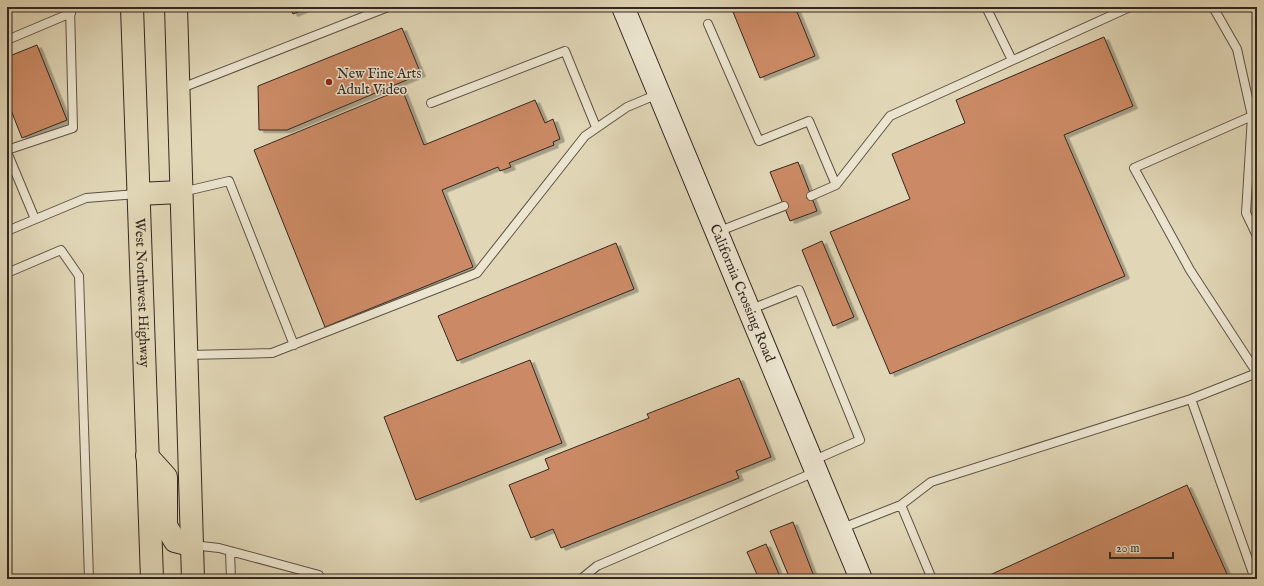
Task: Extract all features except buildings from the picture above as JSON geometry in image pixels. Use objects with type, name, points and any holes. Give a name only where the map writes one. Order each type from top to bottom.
[{"type":"main road","name":"West Northwest Highway","points":[[132,7],[152,579]]},
{"type":"main road","points":[[176,7],[193,579]]},
{"type":"main road","points":[[138,194],[181,192]]},
{"type":"main road","points":[[147,456],[166,477],[166,526],[175,541],[191,545]]},
{"type":"street","name":"California Crossing Road","points":[[623,7],[813,467],[861,579]]},
{"type":"lane","points":[[178,90],[388,7]]},
{"type":"lane","points":[[986,7],[1012,60]]},
{"type":"lane","points":[[811,196],[836,185],[890,116],[1130,7]]},
{"type":"lane","points":[[1213,7],[1237,49],[1252,116],[1246,212],[1257,236]]},
{"type":"lane","points":[[7,40],[70,10],[73,128],[7,151],[35,219]]},
{"type":"lane","points":[[708,24],[759,141],[809,121],[836,185]]},
{"type":"lane","points":[[431,104],[565,51],[596,127]]},
{"type":"lane","points":[[186,355],[272,353],[477,273],[585,136],[627,107],[659,94]]},
{"type":"lane","points":[[840,529],[901,505],[931,482],[1191,399],[1257,373],[1190,270],[1134,168],[1252,116]]},
{"type":"lane","points":[[181,192],[229,181],[294,345]]},
{"type":"lane","points":[[7,230],[86,198],[138,194]]},
{"type":"lane","points":[[716,233],[784,206]]},
{"type":"lane","points":[[7,273],[61,250],[79,276],[89,579]]},
{"type":"lane","points":[[581,579],[597,566],[813,467],[860,440],[799,290],[749,310]]},
{"type":"lane","points":[[1191,399],[1255,579]]},
{"type":"lane","points":[[901,505],[932,579]]},
{"type":"lane","points":[[191,545],[230,551],[319,575],[320,579]]},
{"type":"lane","points":[[230,551],[231,579]]},
{"type":"place","name":"New Fine Arts Adult Video","points":[[329,82]]}]
